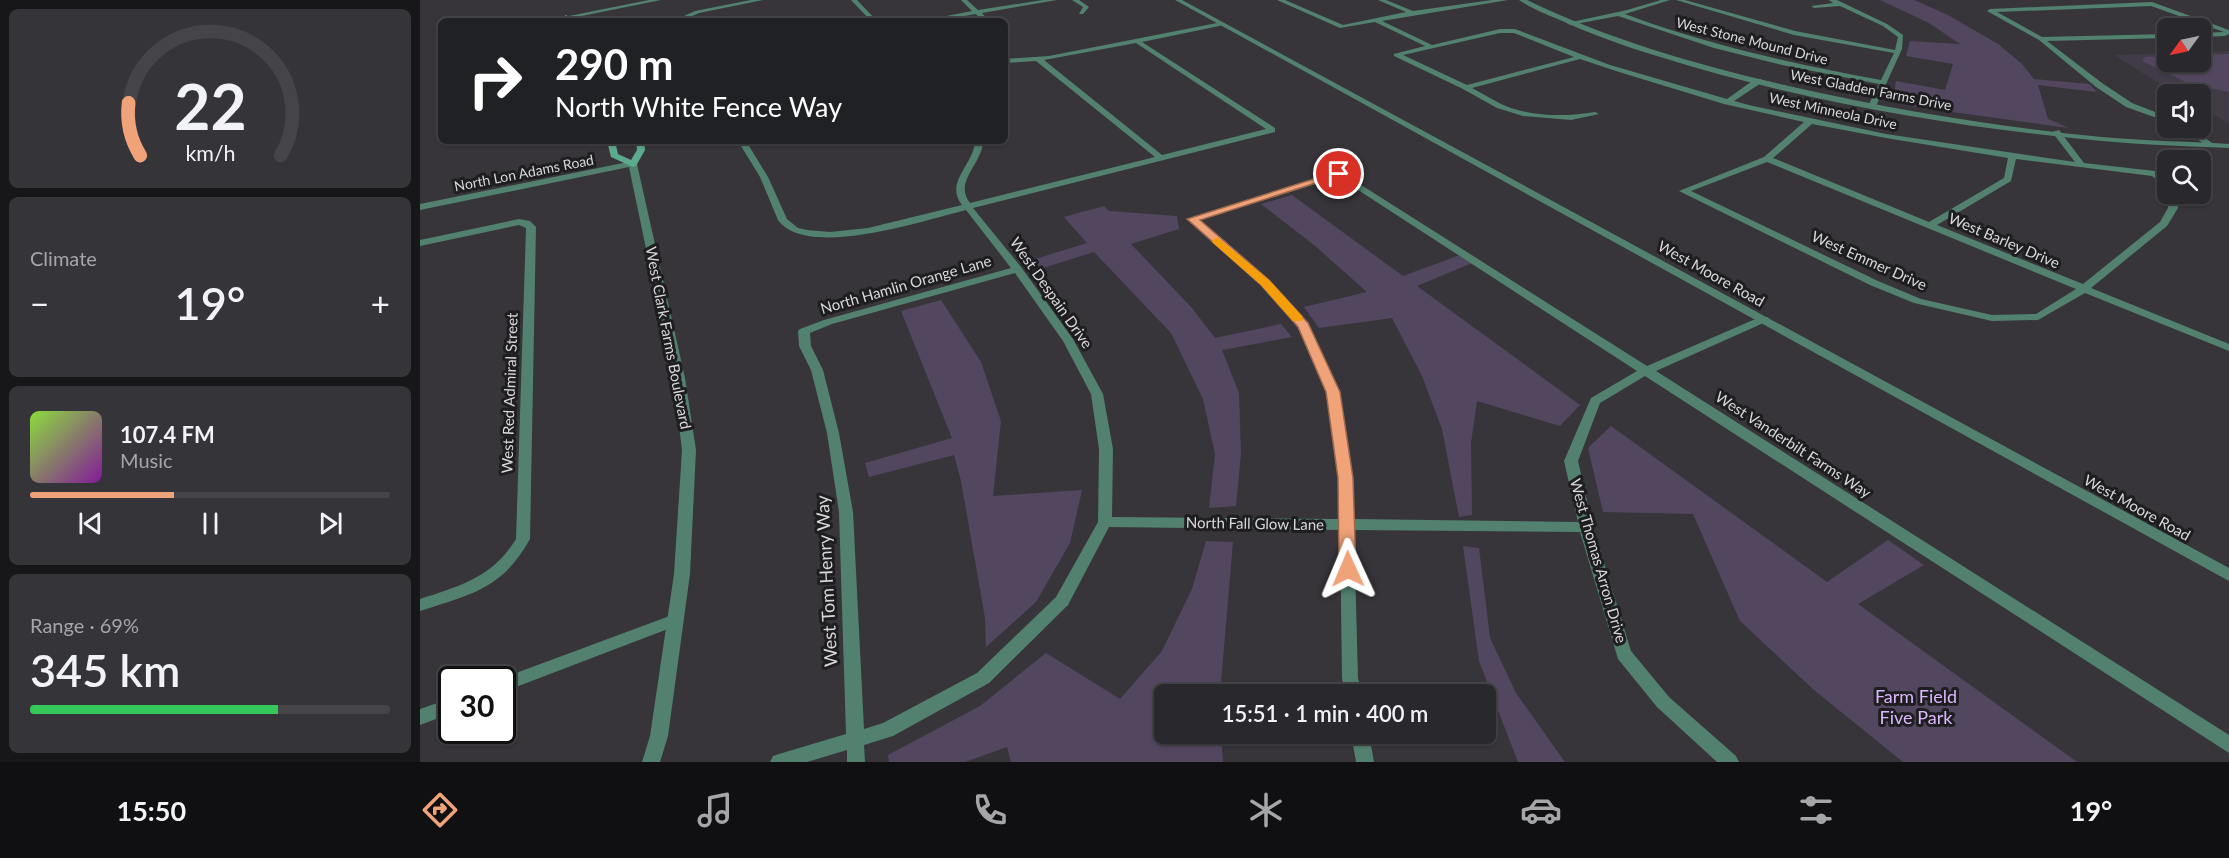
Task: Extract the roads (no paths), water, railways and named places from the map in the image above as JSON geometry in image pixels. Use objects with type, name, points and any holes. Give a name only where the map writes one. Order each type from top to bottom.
[{"type":"main road","points":[[612,144],[614,155],[633,164]]},
{"type":"main road","name":"West Clark Farms Boulevard","points":[[633,164],[642,150],[641,144]]},
{"type":"street","points":[[573,18],[658,0]]},
{"type":"street","points":[[683,18],[697,12],[760,0]]},
{"type":"street","points":[[854,0],[871,18]]},
{"type":"street","points":[[963,0],[983,18]]},
{"type":"street","points":[[942,18],[1054,0]]},
{"type":"street","points":[[1075,0],[1086,7],[1081,13]]},
{"type":"street","name":"West Moore Road","points":[[1178,0],[2229,575]]},
{"type":"street","points":[[1280,0],[1342,27],[1412,13],[1505,0]]},
{"type":"street","points":[[1382,0],[1412,13]]},
{"type":"street","name":"West Gladden Farms Drive","points":[[1522,0],[1570,23],[1665,57],[1758,81],[1872,106],[2056,132],[2151,142],[2229,146]]},
{"type":"street","points":[[1570,23],[1618,14],[1667,0]]},
{"type":"street","points":[[1679,0],[1794,33],[1898,52]]},
{"type":"street","points":[[1832,0],[1885,25],[1901,36],[1898,52],[1872,106]]},
{"type":"street","points":[[2052,0],[2071,8]]},
{"type":"street","points":[[1814,6],[1842,4]]},
{"type":"street","points":[[2157,116],[2129,105],[2099,85],[2041,39],[1990,11],[2152,4],[2229,33]]},
{"type":"street","name":"West Stone Mound Drive","points":[[1618,14],[1666,33],[1732,51],[1883,82]]},
{"type":"street","points":[[1376,20],[1432,47]]},
{"type":"street","points":[[1008,61],[1039,60],[1222,24]]},
{"type":"street","name":"West Minneola Drive","points":[[1432,47],[1500,32],[1515,31],[1580,57],[1727,102],[1810,121],[1903,140],[2157,176]]},
{"type":"street","points":[[2211,34],[2229,33]]},
{"type":"street","points":[[2041,39],[2157,36]]},
{"type":"street","points":[[743,144],[748,155],[758,165],[786,223],[801,231],[822,235],[878,229],[1272,130],[1137,41]]},
{"type":"street","points":[[1432,47],[1396,55],[1466,87],[1500,106],[1526,114],[1571,118],[1595,114]]},
{"type":"street","points":[[1466,87],[1580,57]]},
{"type":"street","points":[[1039,60],[1161,158]]},
{"type":"street","points":[[1727,102],[1758,81]]},
{"type":"street","points":[[1767,159],[1810,121]]},
{"type":"street","points":[[2056,132],[2082,166]]},
{"type":"street","points":[[2201,138],[2211,145]]},
{"type":"street","name":"West Despain Drive","points":[[778,762],[887,730],[983,678],[1062,601],[1105,522],[1106,449],[1097,394],[1069,341],[968,206],[958,189],[962,178],[975,160],[980,144]]},
{"type":"street","points":[[1929,226],[2008,179],[2012,157]]},
{"type":"street","name":"West Emmer Drive","points":[[1767,159],[1683,191],[1874,283],[1918,301],[1992,318],[2038,317],[2082,290],[2164,224],[2173,204]]},
{"type":"street","name":"West Barley Drive","points":[[1767,159],[2082,290],[2229,348]]},
{"type":"street","name":"North Lon Adams Road","points":[[420,207],[633,164]]},
{"type":"street","name":"West Clark Farms Boulevard","points":[[633,164],[679,378],[689,450],[682,574],[658,736],[651,762]]},
{"type":"street","name":"West Vanderbilt Farms Way","points":[[1347,525],[1346,478],[1333,392],[1304,326],[1265,283],[1192,219],[1339,174],[2229,745]]},
{"type":"street","name":"West Red Admiral Street","points":[[420,243],[519,222],[527,223],[531,227],[523,538],[515,554],[488,580],[420,605]]},
{"type":"street","name":"North Hamlin Orange Lane","points":[[804,332],[828,322],[1017,269]]},
{"type":"street","name":"West Thomas Arron Drive","points":[[1730,762],[1663,702],[1624,654],[1586,527],[1571,461],[1595,401],[1647,371],[1764,319]]},
{"type":"street","name":"West Tom Henry Way","points":[[804,332],[805,346],[817,370],[833,434],[846,512],[856,762]]},
{"type":"street","name":"North Fall Glow Lane","points":[[1105,522],[1586,527]]},
{"type":"street","points":[[1347,525],[1351,684]]},
{"type":"street","points":[[516,680],[675,620]]},
{"type":"street","points":[[420,717],[438,710]]},
{"type":"street","points":[[1362,744],[1365,762]]},
{"type":"park label","name":"Farm Field Five Park","points":[[1916,707]]}]
